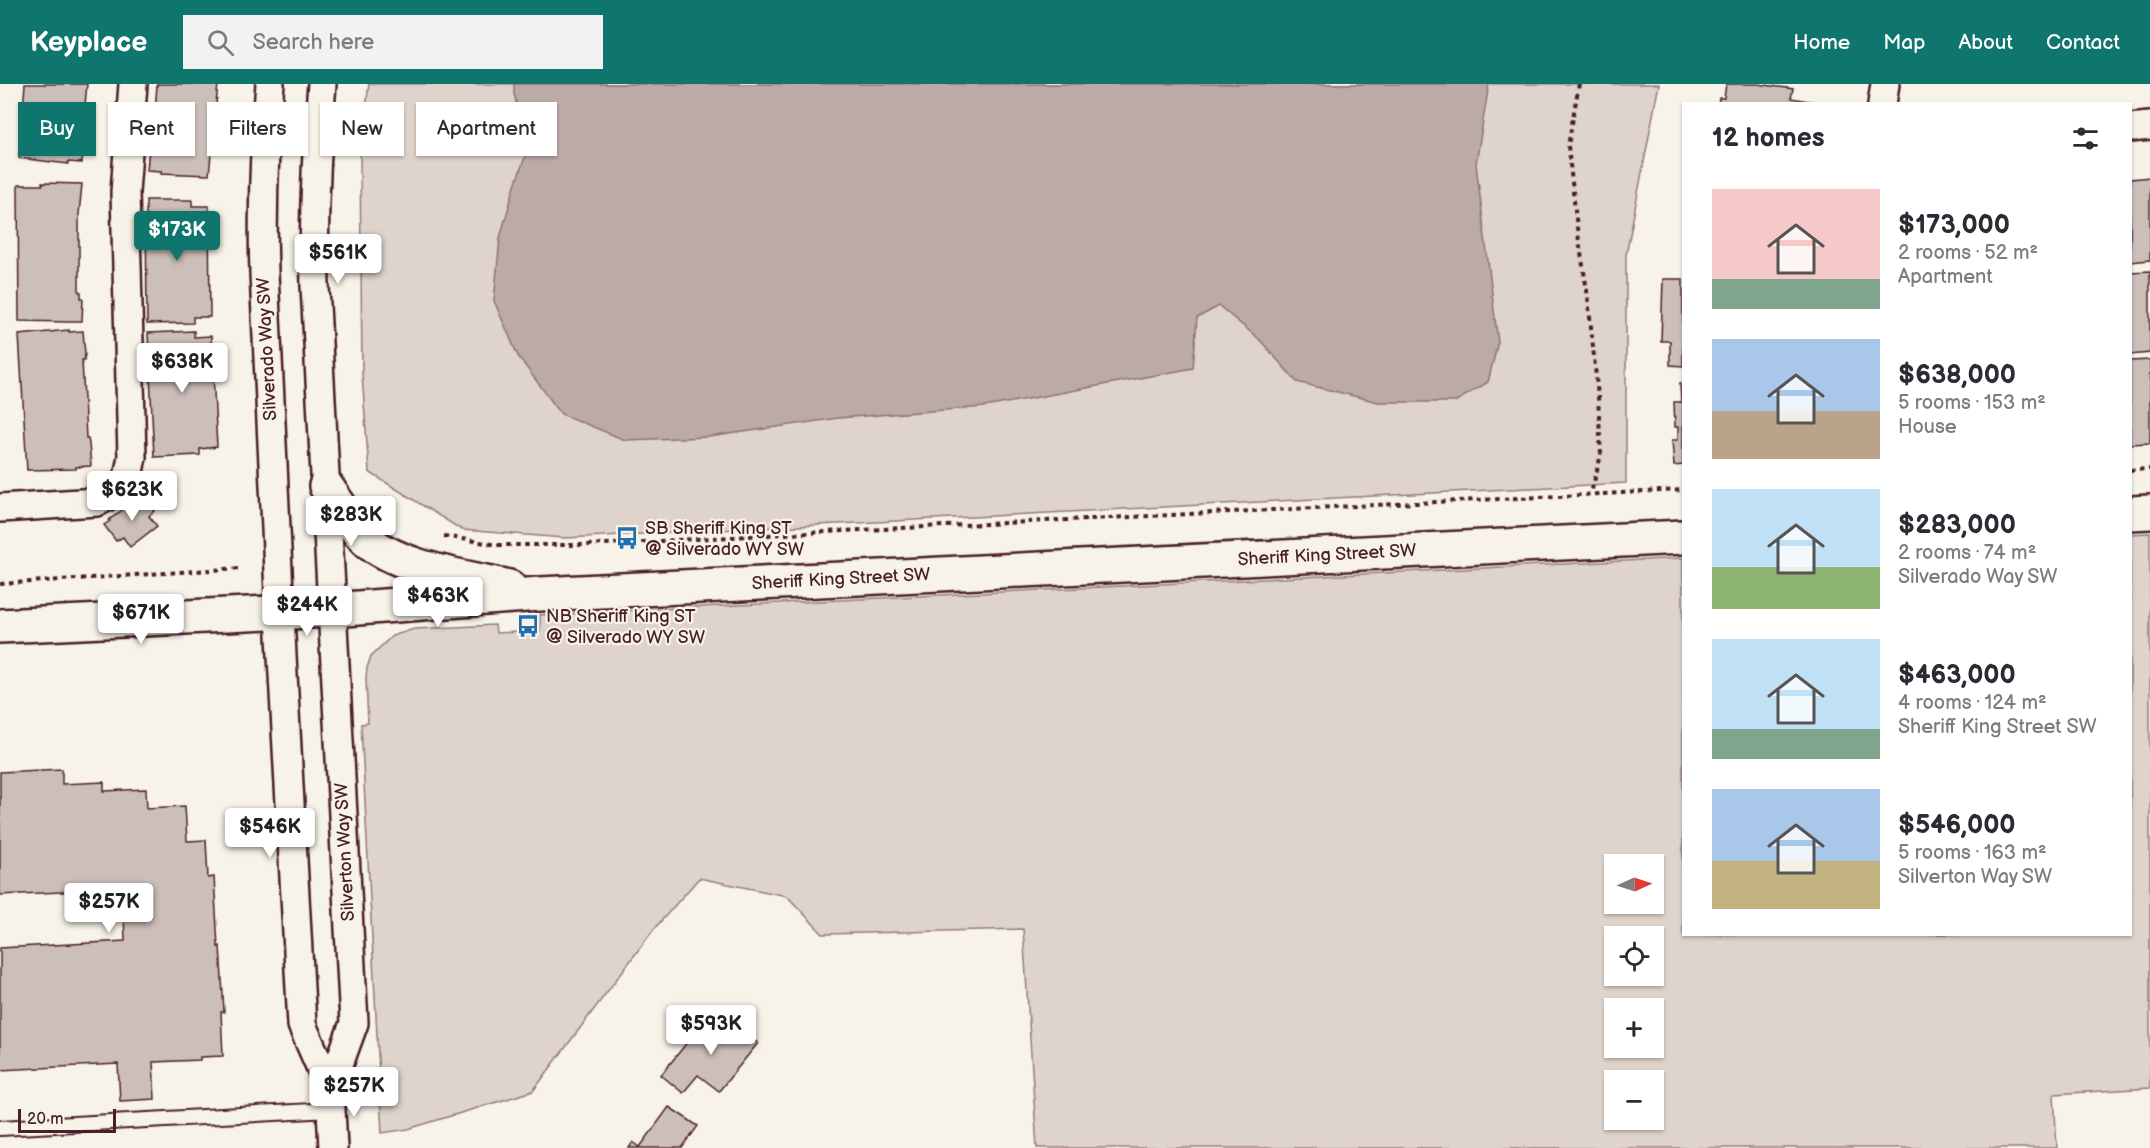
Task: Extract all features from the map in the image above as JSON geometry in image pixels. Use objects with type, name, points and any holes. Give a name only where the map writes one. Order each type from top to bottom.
[{"type":"main road","points":[[326,486],[365,538],[384,552],[413,565],[540,594]]},
{"type":"main road","points":[[2132,513],[2150,512]]},
{"type":"main road","name":"Sheriff King Street SW","points":[[0,626],[332,610],[540,594],[1682,537]]},
{"type":"street","points":[[0,508],[97,502],[126,486],[132,457],[125,192],[133,84]]},
{"type":"street","name":"Silverado Way SW","points":[[270,84],[262,227],[280,613]]},
{"type":"street","points":[[322,84],[317,141],[314,230],[332,610]]},
{"type":"street","points":[[1882,102],[1885,84]]},
{"type":"street","points":[[2132,128],[2150,126]]},
{"type":"street","name":"Silverton Way SW","points":[[330,1100],[354,1023],[332,610]]},
{"type":"street","name":"Silverton Way SW","points":[[280,613],[302,1025],[330,1100],[333,1148]]},
{"type":"lane","points":[[0,1128],[330,1100]]},
{"type":"path","points":[[1579,84],[1568,146],[1577,228],[1588,297],[1598,397],[1601,455],[1591,493]]},
{"type":"path","points":[[2132,470],[2150,469]]},
{"type":"path","points":[[438,535],[497,544],[586,545],[1682,490]]},
{"type":"path","points":[[0,584],[241,568]]},
{"type":"shaded area","points":[[369,84],[1659,84],[1626,255],[1626,483],[565,538],[462,530],[369,472],[362,374],[360,156],[404,156],[404,102],[367,102]]},
{"type":"shaded area","points":[[514,84],[1489,84],[1476,164],[1498,342],[1488,382],[1455,402],[1378,402],[1297,382],[1259,339],[1219,306],[1197,318],[1193,368],[985,407],[838,418],[709,437],[625,440],[561,414],[518,356],[494,301],[500,238],[525,156],[557,156],[557,102],[516,102]]},
{"type":"shaded area","points":[[2150,533],[2150,1088],[2054,1094],[2057,1148],[1037,1148],[1023,929],[823,934],[787,896],[699,878],[654,929],[533,1091],[408,1129],[382,1133],[361,724],[368,723],[367,668],[371,656],[392,636],[414,629],[495,625],[496,633],[540,631],[540,615],[1682,558],[1682,936],[2132,936],[2132,534]]},
{"type":"building","points":[[25,84],[87,84],[85,102],[24,102]]},
{"type":"building","points":[[157,84],[218,84],[216,102],[207,102],[207,156],[211,156],[209,175],[161,173],[162,171],[147,170],[148,156],[195,156],[195,102],[156,102]]},
{"type":"building","points":[[1726,84],[1758,84],[1793,89],[1791,98],[1814,102],[1718,102],[1719,98],[1724,98]]},
{"type":"building","points":[[19,156],[83,156],[82,163],[68,162],[68,164],[19,158]]},
{"type":"building","points":[[2150,177],[2150,260],[2132,262],[2132,179]]},
{"type":"building","points":[[42,183],[82,184],[79,214],[79,292],[83,298],[82,321],[19,321],[18,185],[43,185]]},
{"type":"building","points":[[146,200],[192,200],[192,206],[209,206],[210,317],[193,317],[193,323],[147,324]]},
{"type":"building","points":[[2150,271],[2150,353],[2132,355],[2132,272]]},
{"type":"building","points":[[1663,279],[1682,279],[1682,366],[1670,365],[1670,341],[1661,341]]},
{"type":"building","points":[[69,330],[69,332],[83,331],[85,354],[82,360],[86,438],[88,438],[91,466],[76,467],[76,469],[27,470],[19,335]]},
{"type":"building","points":[[194,331],[194,337],[211,336],[217,447],[200,449],[200,455],[154,457],[148,333]]},
{"type":"building","points":[[2150,360],[2150,443],[2132,444],[2132,361]]},
{"type":"building","points":[[1680,383],[1682,383],[1682,465],[1674,466],[1672,440],[1678,440],[1678,427],[1675,427],[1674,402],[1681,402]]},
{"type":"building","points":[[142,495],[155,511],[149,516],[157,526],[130,547],[123,537],[116,541],[104,525]]},
{"type":"building","points":[[62,769],[62,784],[104,782],[104,791],[146,789],[147,808],[185,806],[187,841],[206,840],[208,878],[214,877],[218,947],[220,946],[224,1012],[221,1012],[223,1056],[200,1057],[200,1060],[153,1062],[155,1099],[120,1101],[118,1064],[0,1070],[0,948],[125,941],[123,889],[0,895],[0,772]]},
{"type":"building","points":[[721,1013],[758,1043],[719,1091],[698,1075],[683,1093],[661,1075],[693,1035],[699,1040]]},
{"type":"building","points":[[669,1107],[698,1126],[682,1148],[629,1148],[633,1142],[640,1147]]},
{"type":"place","name":"SB Sheriff King ST @ Silverado WY SW","points":[[627,538]]},
{"type":"place","name":"NB Sheriff King ST @ Silverado WY SW","points":[[528,626]]}]
